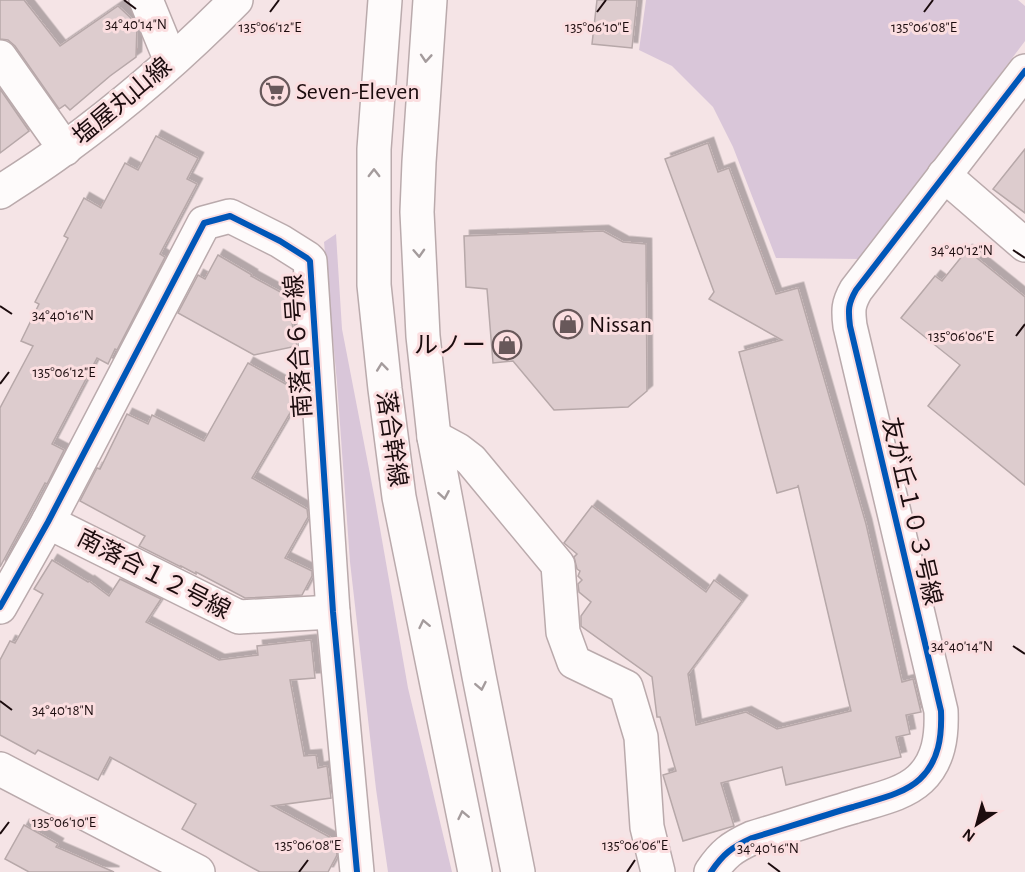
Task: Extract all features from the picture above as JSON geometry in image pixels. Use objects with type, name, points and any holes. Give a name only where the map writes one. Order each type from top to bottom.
[{"type":"street","points":[[146,0],[171,60]]},
{"type":"street","name":"塩屋丸山線","points":[[0,192],[64,148],[135,92],[236,0]]},
{"type":"street","name":"落合幹線","points":[[385,0],[374,149],[374,285],[384,389],[399,496],[418,597],[475,872]]},
{"type":"street","name":"落合幹線","points":[[430,0],[417,212],[423,336],[434,437],[474,654],[518,872]]},
{"type":"street","points":[[0,57],[64,148]]},
{"type":"street","name":"友が丘１０３号線","points":[[711,872],[721,857],[752,838],[910,787],[921,778],[932,763],[942,732],[941,711],[848,310],[856,290],[1025,71]]},
{"type":"street","points":[[944,176],[1025,245]]},
{"type":"street","name":"南落合６号線","points":[[0,607],[48,522],[204,223],[230,216],[280,240],[310,261],[333,612],[357,872]]},
{"type":"street","points":[[434,437],[471,460],[558,565],[563,632],[574,662],[626,687],[640,737],[647,828],[658,872]]},
{"type":"street","name":"南落合１２号線","points":[[48,522],[239,617],[333,612]]},
{"type":"street","points":[[4,782],[198,872]]},
{"type":"shaded area","points":[[646,0],[1018,0],[1025,6],[1025,41],[862,259],[776,258],[733,147],[713,107],[672,66],[639,50]]},
{"type":"shaded area","points":[[336,234],[342,329],[408,688],[452,872],[388,872],[376,789],[350,562],[324,242]]},
{"type":"building","points":[[0,0],[24,0],[60,46],[118,6],[137,26],[136,57],[70,110],[65,105],[59,109],[15,46],[8,40],[0,39]]},
{"type":"building","points":[[597,0],[637,0],[632,48],[592,44]]},
{"type":"building","points":[[0,89],[29,131],[0,153]]},
{"type":"building","points":[[156,136],[198,158],[187,179],[197,184],[160,254],[165,257],[117,350],[115,349],[108,364],[97,358],[52,444],[64,450],[0,567],[0,408],[33,346],[21,341],[39,304],[35,302],[68,238],[64,236],[84,198],[101,208],[125,163],[138,170]]},
{"type":"building","points":[[708,143],[718,172],[729,168],[776,294],[798,288],[866,524],[902,682],[913,679],[921,712],[906,715],[910,734],[896,737],[901,757],[786,785],[782,767],[721,783],[734,826],[683,841],[663,775],[676,771],[660,717],[657,717],[652,677],[581,626],[581,616],[591,602],[579,592],[578,584],[582,580],[578,576],[580,571],[577,569],[574,557],[577,554],[564,543],[592,506],[706,592],[714,580],[742,601],[688,674],[696,725],[746,712],[777,729],[851,711],[798,485],[798,487],[777,493],[739,352],[782,340],[709,299],[714,292],[665,159]]},
{"type":"building","points":[[1025,149],[1025,213],[993,189]]},
{"type":"building","name":"Nissan","points":[[603,231],[623,242],[646,244],[647,391],[628,407],[554,410],[513,361],[493,363],[487,289],[466,287],[464,236]]},
{"type":"building","points":[[967,250],[1025,297],[1025,485],[928,406],[960,365],[901,318],[935,276],[942,281]]},
{"type":"building","points":[[218,255],[286,295],[297,346],[254,355],[178,313],[198,275],[205,279]]},
{"type":"building","points":[[248,363],[300,392],[300,396],[252,478],[307,509],[308,517],[285,558],[312,571],[312,576],[302,595],[245,598],[139,546],[145,536],[80,501],[97,468],[100,469],[127,414],[148,424],[152,415],[204,441]]},
{"type":"building","points":[[52,560],[89,581],[109,596],[120,579],[161,599],[146,622],[219,660],[258,655],[257,646],[311,640],[315,678],[290,680],[304,756],[316,755],[318,768],[327,766],[331,798],[272,806],[335,840],[337,855],[328,872],[260,872],[182,829],[196,804],[110,757],[98,780],[38,750],[35,754],[0,735],[0,660],[10,641],[15,643],[43,594],[34,589]]},
{"type":"building","points":[[24,825],[58,844],[56,847],[114,872],[29,872],[5,859]]},
{"type":"cycle path","points":[[711,872],[728,852],[752,838],[879,799],[913,785],[926,772],[935,756],[940,739],[941,711],[850,326],[849,307],[856,290],[1025,71]]},
{"type":"cycle path","points":[[0,607],[48,522],[204,223],[230,216],[280,241],[307,258],[310,261],[333,612],[357,872]]},
{"type":"place","name":"Seven-Eleven","points":[[275,91]]},
{"type":"place","name":"Nissan","points":[[568,324]]},
{"type":"place","name":"ルノー","points":[[507,345]]}]
